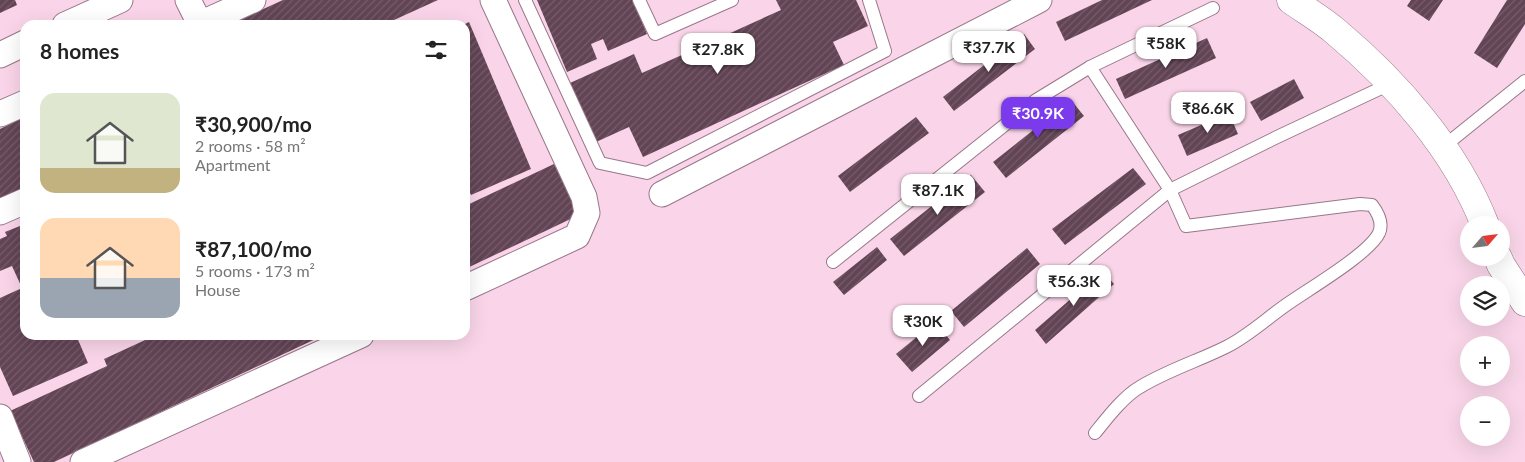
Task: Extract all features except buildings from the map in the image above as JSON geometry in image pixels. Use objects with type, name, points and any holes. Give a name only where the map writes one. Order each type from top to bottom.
[{"type":"main road","points":[[1291,0],[1334,30],[1392,83],[1444,148],[1463,176],[1481,216]]},
{"type":"main road","points":[[1502,266],[1525,302]]},
{"type":"street","points":[[76,20],[120,0]]},
{"type":"street","points":[[188,0],[197,20]]},
{"type":"street","points":[[208,20],[253,0]]},
{"type":"street","points":[[470,286],[577,236],[587,213],[584,197],[493,0]]},
{"type":"street","points":[[662,194],[1038,0]]},
{"type":"street","points":[[0,54],[20,45]]},
{"type":"street","points":[[0,114],[20,105]]},
{"type":"street","points":[[0,212],[20,203]]},
{"type":"street","points":[[83,462],[350,340]]},
{"type":"street","points":[[0,418],[18,462]]},
{"type":"lane","points":[[525,0],[600,163],[647,173],[885,51],[868,0]]},
{"type":"lane","points":[[639,0],[655,34],[732,0]]},
{"type":"lane","points":[[833,262],[1036,100],[1090,67],[1213,8]]},
{"type":"lane","points":[[1090,67],[1170,190],[1186,226],[1360,204],[1372,205],[1380,216],[1379,232],[1363,252],[1257,328],[1226,346],[1169,370],[1138,388],[1110,414],[1095,433]]},
{"type":"lane","points":[[1444,148],[1525,81]]},
{"type":"lane","points":[[919,396],[1170,190],[1276,137],[1392,83]]}]
